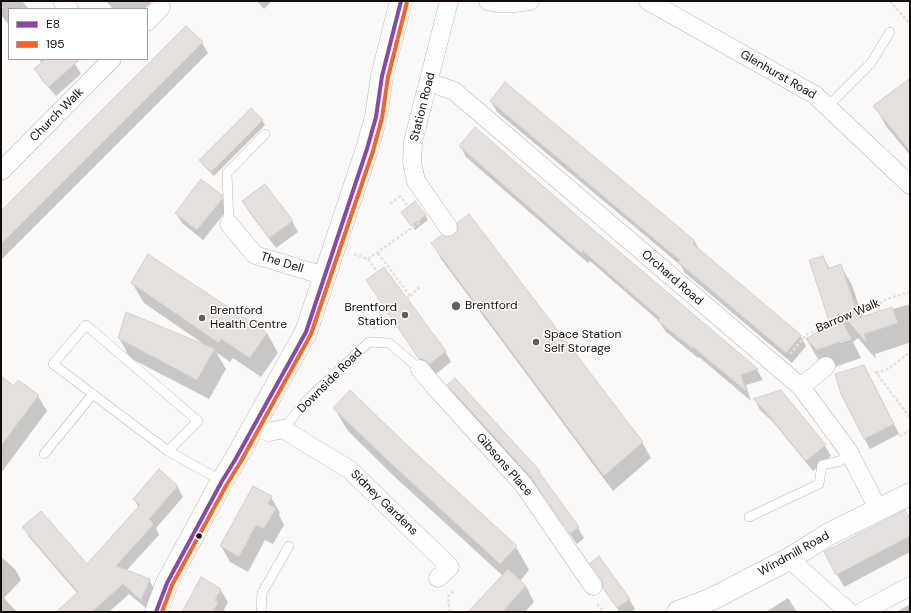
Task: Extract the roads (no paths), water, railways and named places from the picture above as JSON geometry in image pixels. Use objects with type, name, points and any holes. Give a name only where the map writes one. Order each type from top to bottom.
[{"type":"main road","points":[[156,612],[167,583],[222,480],[306,332],[324,276],[343,244],[376,117],[382,76],[401,1]]},
{"type":"main road","name":"Windmill Road","points":[[678,612],[712,599],[790,559],[829,534],[910,494]]},
{"type":"street","name":"Station Road","points":[[448,228],[416,181],[412,162],[413,142],[449,1]]},
{"type":"street","points":[[488,1],[498,3],[514,3],[530,1]]},
{"type":"street","name":"Glenhurst Road","points":[[648,1],[815,95],[910,185]]},
{"type":"street","points":[[148,21],[161,7]]},
{"type":"street","name":"Church Walk","points":[[1,171],[110,60]]},
{"type":"street","name":"Orchard Road","points":[[429,82],[454,91],[801,388],[849,452],[878,509]]},
{"type":"street","name":"The Dell","points":[[229,224],[255,255],[324,276]]},
{"type":"street","points":[[801,388],[826,366]]},
{"type":"street","name":"Gibsons Place","points":[[420,369],[523,484],[593,586]]},
{"type":"street","points":[[254,425],[269,432],[283,429]]},
{"type":"street","name":"Sidney Gardens","points":[[283,429],[350,470],[450,567],[438,578]]},
{"type":"street","points":[[790,559],[849,612]]},
{"type":"street","points":[[862,612],[910,586]]},
{"type":"lane","points":[[827,107],[871,63],[890,32]]},
{"type":"lane","points":[[229,224],[226,173],[265,134]]},
{"type":"lane","points":[[168,451],[198,421],[86,325],[53,364],[168,451],[222,480]]},
{"type":"lane","name":"Downside Road","points":[[283,429],[308,399],[369,342],[389,342],[420,369]]},
{"type":"lane","points":[[44,454],[93,394]]},
{"type":"lane","points":[[749,517],[819,484],[822,465],[840,461],[849,452]]},
{"type":"lane","points":[[261,612],[262,593],[265,585],[289,546]]},
{"type":"place","name":"Brentford","points":[[456,306]]},
{"type":"place","name":"Brentford Station","points":[[405,315]]},
{"type":"place","name":"Brentford Health Centre","points":[[202,318]]},
{"type":"place","name":"Space Station Self Storage","points":[[536,342]]}]
